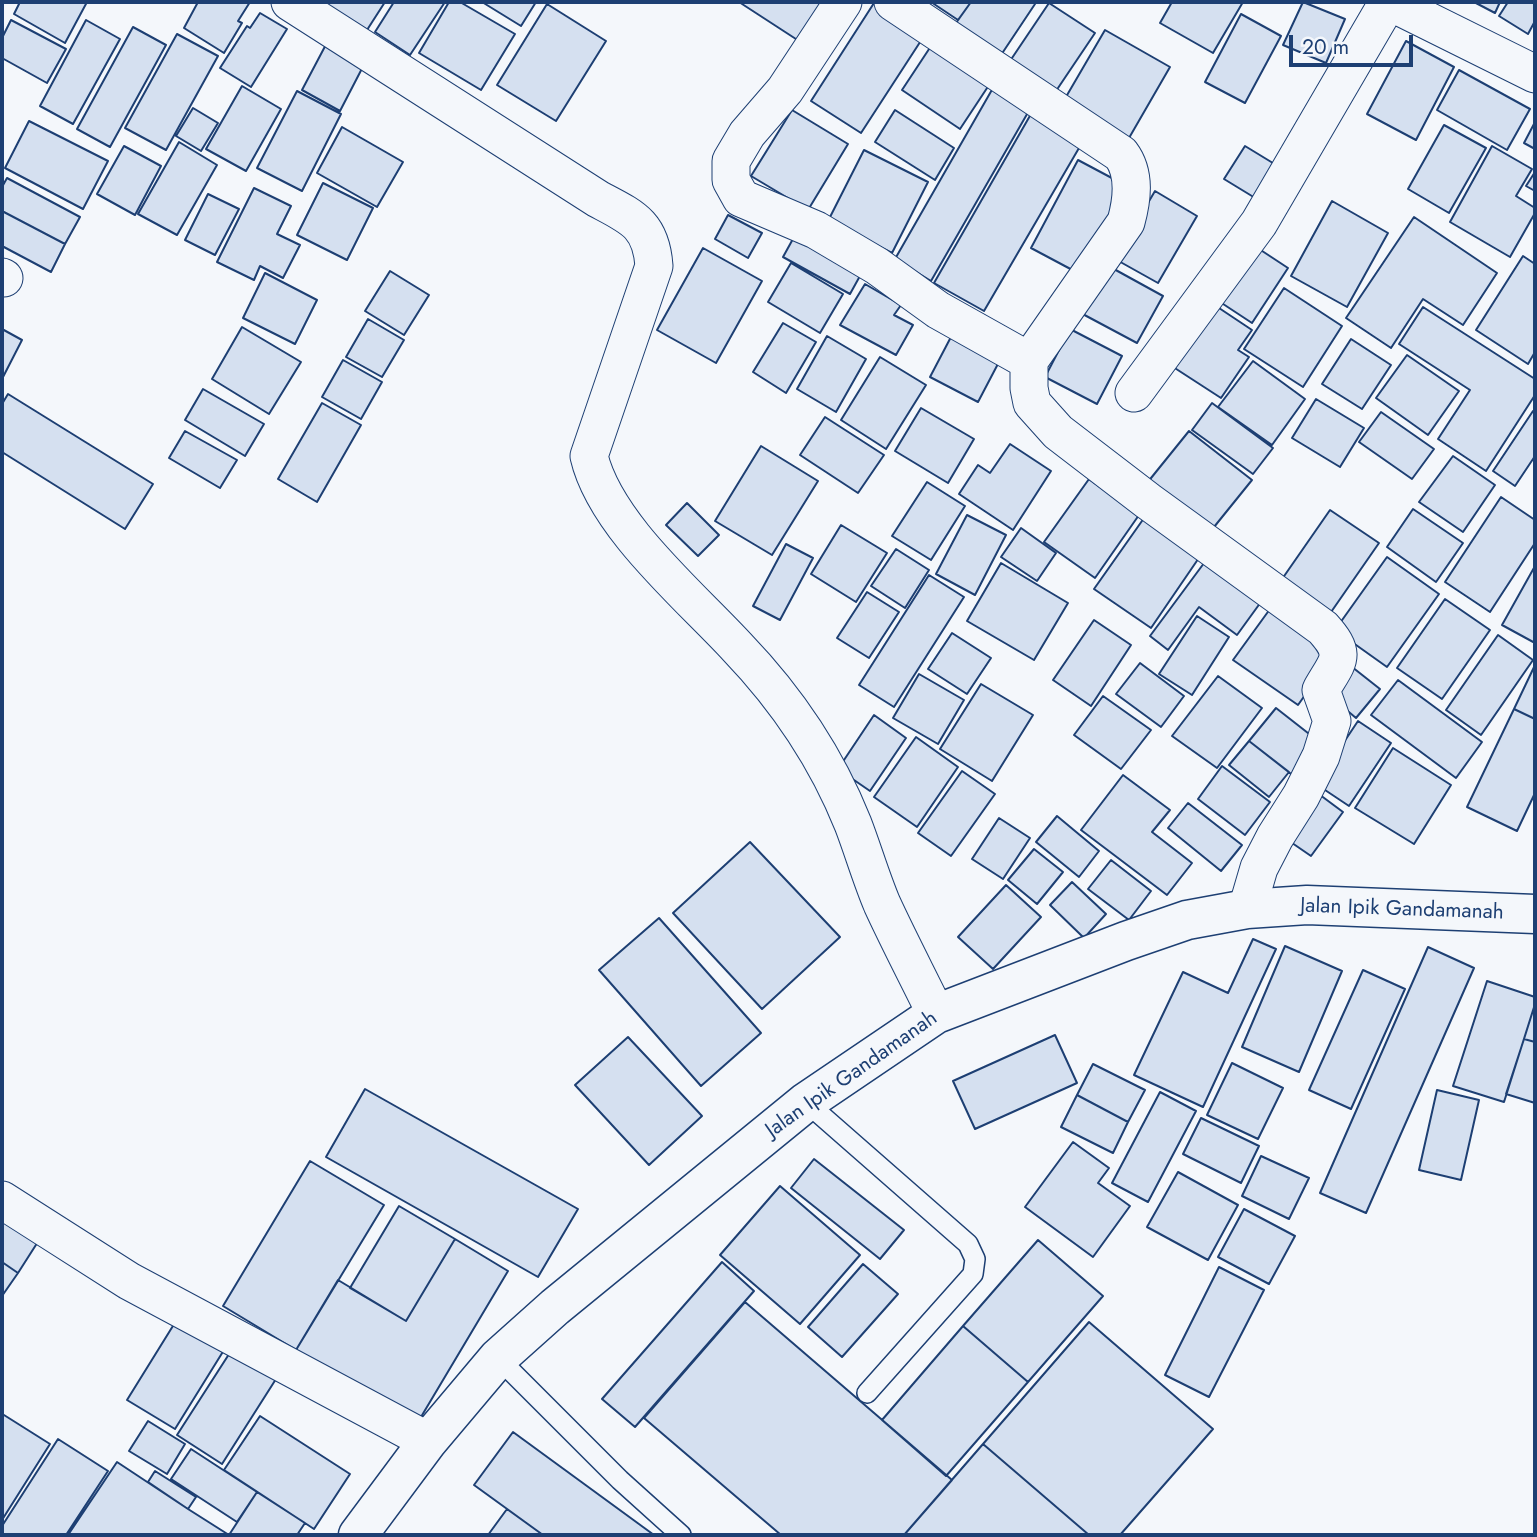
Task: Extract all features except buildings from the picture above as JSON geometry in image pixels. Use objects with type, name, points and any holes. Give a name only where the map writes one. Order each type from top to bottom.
[{"type":"street","points":[[290,2],[598,199],[632,217],[649,236],[654,266],[589,456],[592,468],[601,490],[618,517],[674,583],[739,649],[804,728],[852,822],[882,903],[936,1014]]},
{"type":"street","points":[[844,2],[785,90],[747,134],[731,161],[731,180],[741,198],[816,230],[877,266],[938,310],[1029,361]]},
{"type":"street","points":[[893,2],[1073,120],[1121,154],[1127,162],[1132,201],[1126,222],[1029,361],[1032,403],[1058,432],[1323,628],[1337,644],[1339,658],[1321,690],[1332,721],[1321,755],[1301,796],[1259,868],[1247,909]]},
{"type":"street","points":[[1133,393],[1259,222],[1389,2],[1535,74]]},
{"type":"street","name":"Jalan Ipik Gandamanah","points":[[358,1535],[428,1441],[498,1359],[555,1307],[806,1102],[936,1014],[1186,920],[1247,909],[1307,905],[1535,914]]},
{"type":"street","points":[[2,1200],[129,1280],[428,1441]]},
{"type":"lane","points":[[806,1102],[968,1244],[975,1259],[973,1273],[867,1393]]},
{"type":"lane","points":[[498,1359],[620,1480],[681,1535]]}]
